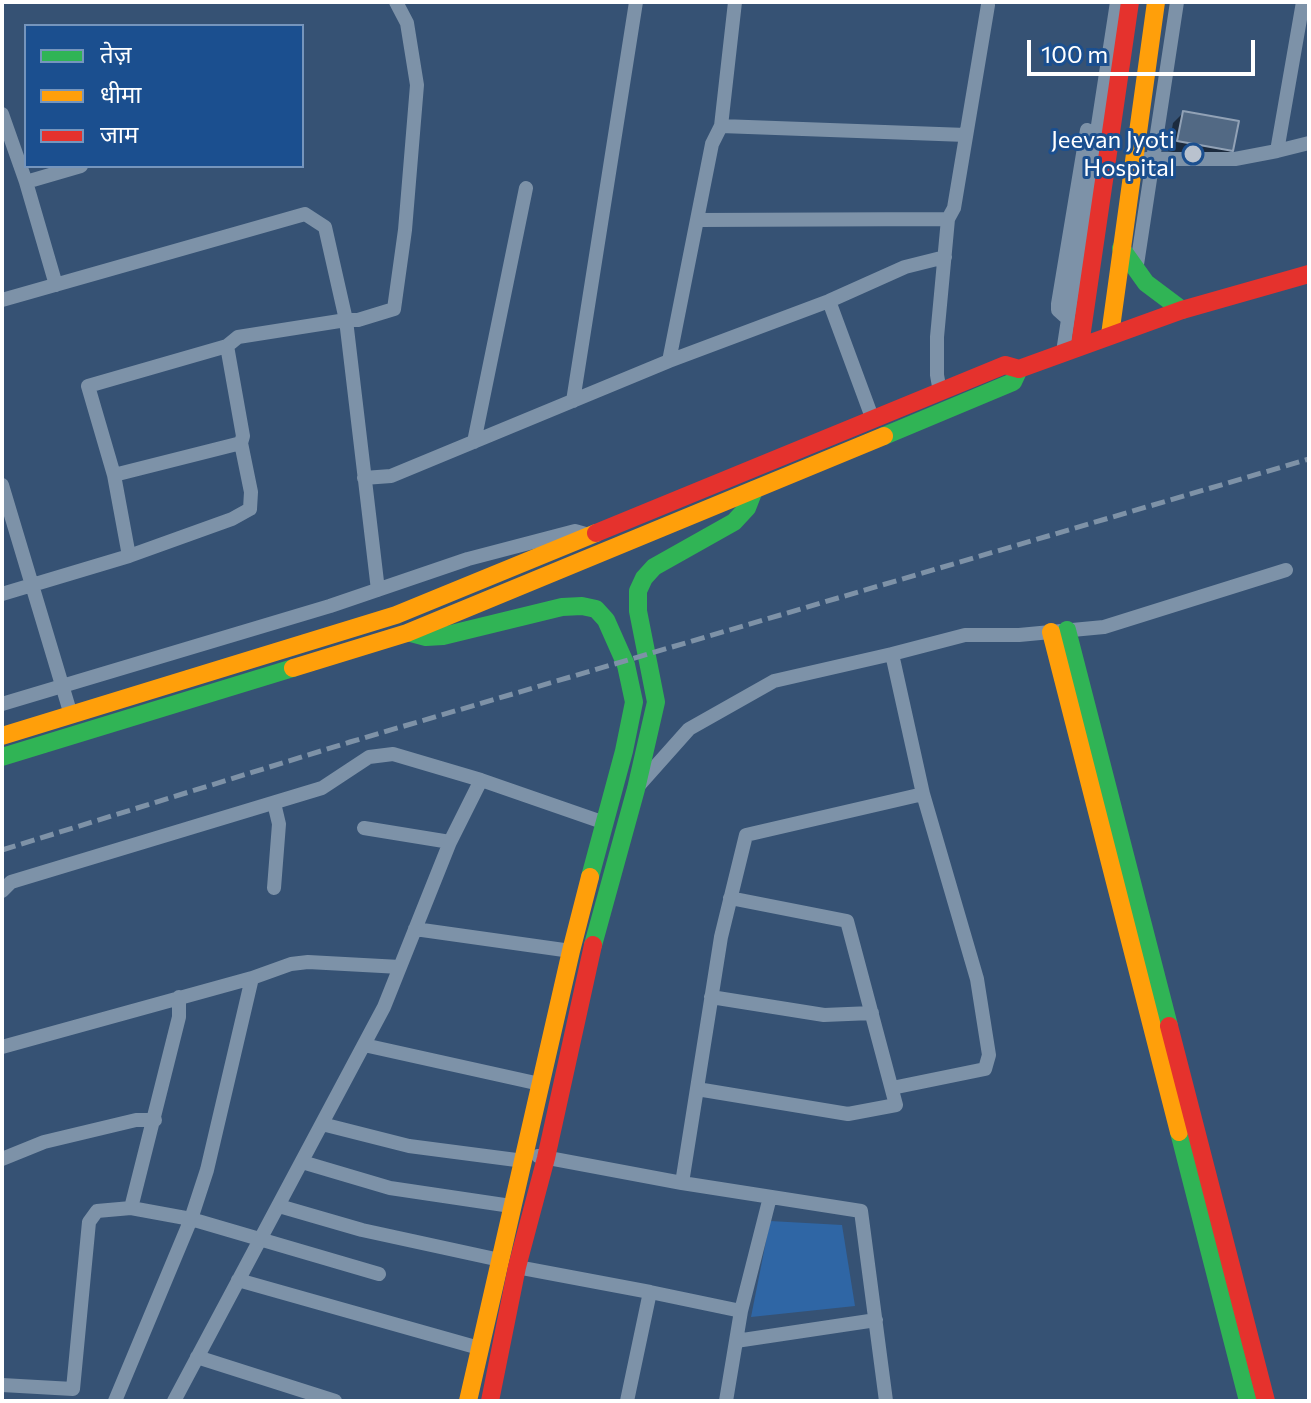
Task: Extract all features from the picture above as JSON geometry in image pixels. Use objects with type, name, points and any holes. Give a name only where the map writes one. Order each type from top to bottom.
[{"type":"street","points":[[129,556],[114,475],[88,386],[227,346],[238,337],[358,320],[394,309],[405,230],[417,85],[407,23],[396,2]]},
{"type":"street","points":[[573,401],[636,2]]},
{"type":"street","points":[[669,361],[712,144],[721,126],[735,2]]},
{"type":"street","points":[[1068,319],[1058,310],[1058,304],[1108,2]]},
{"type":"street","points":[[1072,349],[1068,319],[1117,2]]},
{"type":"street","points":[[1072,349],[1130,2]]},
{"type":"street","points":[[1110,335],[1156,2]]},
{"type":"street","points":[[1136,271],[1177,2]]},
{"type":"street","points":[[1277,151],[1303,2]]},
{"type":"street","points":[[940,392],[937,337],[948,219],[954,208],[988,5]]},
{"type":"street","points":[[2,114],[26,182],[56,285]]},
{"type":"street","points":[[721,126],[966,135]]},
{"type":"street","points":[[1133,158],[1235,159],[1309,143]]},
{"type":"street","points":[[26,182],[74,168]]},
{"type":"street","points":[[474,442],[526,188]]},
{"type":"street","points":[[2,300],[305,214],[325,227],[346,320],[378,590]]},
{"type":"street","points":[[699,220],[948,219]]},
{"type":"street","points":[[1121,248],[1136,271],[1162,297],[1182,310]]},
{"type":"street","points":[[364,478],[391,476],[669,361],[829,301],[905,267],[945,257]]},
{"type":"street","points":[[2,736],[396,615],[1005,365],[1019,369],[1182,310],[1309,274]]},
{"type":"street","points":[[829,301],[873,420]]},
{"type":"street","points":[[2,594],[129,556],[232,519],[250,509],[251,492],[227,346]]},
{"type":"street","points":[[2,757],[407,633],[1013,382],[1019,369]]},
{"type":"street","points":[[114,475],[241,443]]},
{"type":"street","points":[[2,485],[71,715]]},
{"type":"street","points":[[468,1401],[479,1348],[546,1158],[591,953],[636,789],[656,702],[638,611],[638,591],[654,567],[734,522],[747,508],[754,490]]},
{"type":"street","points":[[2,704],[537,539],[575,531],[594,536]]},
{"type":"street","points":[[636,789],[689,729],[774,681],[965,635],[1019,635],[1104,627],[1286,570]]},
{"type":"street","points":[[407,633],[426,637],[443,636],[562,607],[596,609],[606,620],[626,665],[634,702],[511,1206],[508,1263],[490,1401]]},
{"type":"street","points":[[1059,631],[1248,1401]]},
{"type":"street","points":[[1059,631],[1266,1401]]},
{"type":"street","points":[[892,654],[923,794],[977,979],[989,1055],[985,1069],[892,1088]]},
{"type":"street","points":[[2,891],[11,882],[322,788],[369,757],[393,754],[481,780],[605,823]]},
{"type":"street","points":[[174,1401],[384,1007],[450,842],[481,780]]},
{"type":"street","points":[[682,1183],[721,937],[746,835],[923,794]]},
{"type":"street","points":[[274,803],[279,824],[274,888]]},
{"type":"street","points":[[364,828],[450,842]]},
{"type":"street","points":[[697,1089],[848,1114],[896,1105],[847,921],[730,898]]},
{"type":"street","points":[[415,929],[571,951]]},
{"type":"street","points":[[2,1047],[252,978],[291,964],[308,962],[400,967]]},
{"type":"street","points":[[115,1401],[191,1219],[207,1170],[252,978]]},
{"type":"street","points":[[131,1208],[179,1017],[179,997]]},
{"type":"street","points":[[711,997],[824,1015],[872,1013]]},
{"type":"street","points":[[364,1045],[540,1084]]},
{"type":"street","points":[[2,1159],[44,1142],[136,1120],[155,1120]]},
{"type":"street","points":[[322,1124],[409,1146],[546,1158],[861,1211],[886,1401]]},
{"type":"street","points":[[302,1162],[390,1188],[511,1206]]},
{"type":"street","points":[[726,1401],[741,1311],[770,1197]]},
{"type":"street","points":[[279,1206],[362,1230],[741,1311]]},
{"type":"street","points":[[2,1385],[73,1389],[89,1222],[97,1211],[131,1208],[191,1219],[379,1274]]},
{"type":"street","points":[[238,1280],[479,1348]]},
{"type":"street","points":[[627,1401],[650,1292]]},
{"type":"street","points":[[736,1341],[876,1320]]},
{"type":"street","points":[[197,1357],[335,1401]]},
{"type":"shaded area","points":[[770,1221],[842,1225],[855,1306],[751,1317]]},
{"type":"building","points":[[1183,111],[1239,121],[1233,151],[1177,141]]},
{"type":"railway","points":[[2,850],[350,742],[1309,459]]},
{"type":"traffic: fast","points":[[1121,248],[1146,283],[1182,310]]},
{"type":"traffic: fast","points":[[884,436],[1013,382],[1019,369]]},
{"type":"traffic: fast","points":[[593,945],[636,789],[656,702],[638,611],[638,591],[654,567],[734,522],[747,508],[754,490]]},
{"type":"traffic: fast","points":[[411,633],[426,637],[443,636],[562,607],[596,609],[606,620],[626,665],[634,702],[590,877]]},
{"type":"traffic: fast","points":[[1067,630],[1169,1026]]},
{"type":"traffic: fast","points":[[2,757],[293,668]]},
{"type":"traffic: fast","points":[[1179,1132],[1248,1401]]},
{"type":"traffic: slow","points":[[1110,335],[1156,2]]},
{"type":"traffic: slow","points":[[293,668],[407,633],[884,436]]},
{"type":"traffic: slow","points":[[2,736],[396,615],[596,533]]},
{"type":"traffic: slow","points":[[1051,632],[1179,1132]]},
{"type":"traffic: slow","points":[[468,1401],[590,877]]},
{"type":"traffic: jam","points":[[1080,345],[1130,2]]},
{"type":"traffic: jam","points":[[596,533],[1005,365],[1019,369],[1182,310],[1309,274]]},
{"type":"traffic: jam","points":[[490,1401],[517,1267],[546,1158],[593,945]]},
{"type":"traffic: jam","points":[[1169,1026],[1266,1401]]},
{"type":"place","name":"Jeevan Jyoti Hospital","points":[[1193,154]]}]
